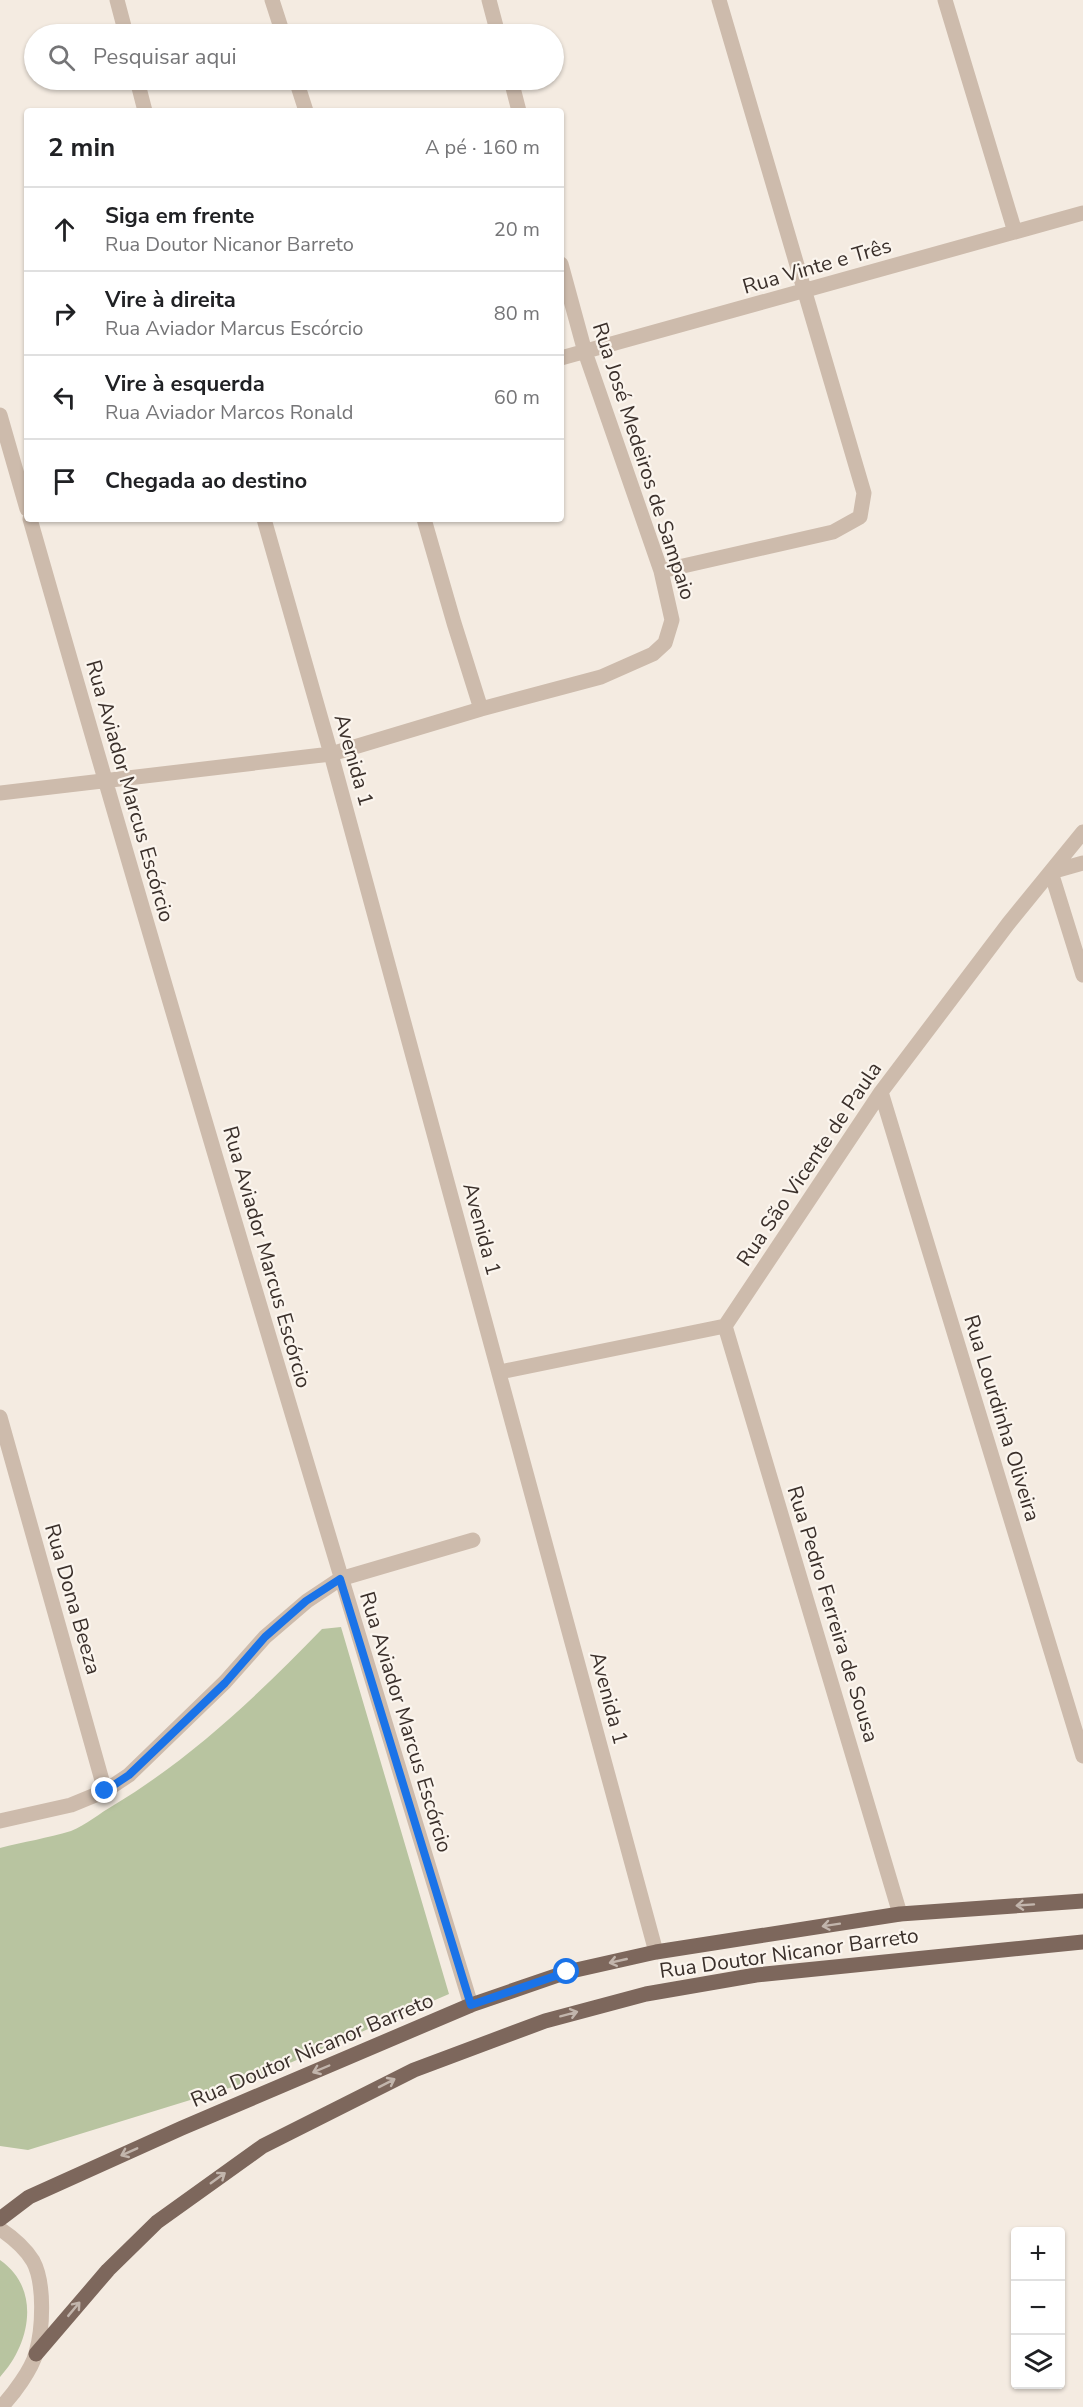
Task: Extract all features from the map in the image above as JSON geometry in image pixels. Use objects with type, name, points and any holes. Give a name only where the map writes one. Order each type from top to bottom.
[{"type":"main road","name":"Rua Doutor Nicanor Barreto","points":[[0,2219],[29,2197],[182,2128],[471,2005],[567,1972],[656,1952],[900,1914],[1083,1900]]},
{"type":"main road","name":"Rua Doutor Nicanor Barreto","points":[[36,2354],[108,2270],[157,2222],[263,2146],[414,2070],[545,2021],[646,1994],[756,1975],[1011,1947],[1083,1942]]},
{"type":"street","points":[[117,0],[123,24]]},
{"type":"street","points":[[272,0],[280,24]]},
{"type":"street","points":[[489,0],[495,24]]},
{"type":"street","points":[[661,572],[833,532],[861,518],[864,493],[719,0]]},
{"type":"street","points":[[945,0],[1015,232]]},
{"type":"street","points":[[140,90],[144,108]]},
{"type":"street","points":[[299,90],[305,108]]},
{"type":"street","points":[[514,90],[518,108]]},
{"type":"street","name":"Rua Vinte e Três","points":[[564,357],[1083,213]]},
{"type":"street","name":"Rua José Medeiros de Sampaio","points":[[0,793],[331,754],[481,709],[601,677],[653,654],[665,643],[672,620],[661,572],[585,352],[564,275]]},
{"type":"street","points":[[0,415],[24,499]]},
{"type":"street","name":"Rua Aviador Marcus Escórcio","points":[[31,522],[340,1579],[471,2005]]},
{"type":"street","name":"Avenida 1","points":[[265,522],[331,754],[656,1952]]},
{"type":"street","points":[[425,522],[481,709]]},
{"type":"street","name":"Rua São Vicente de Paula","points":[[725,1326],[881,1092],[1008,924],[1083,832]]},
{"type":"street","points":[[1083,863],[1051,872],[1083,975]]},
{"type":"street","name":"Rua Lourdinha Oliveira","points":[[881,1092],[1083,1756]]},
{"type":"street","points":[[500,1372],[725,1326]]},
{"type":"street","name":"Rua Pedro Ferreira de Sousa","points":[[725,1326],[900,1914]]},
{"type":"street","name":"Rua Dona Beeza","points":[[0,1417],[105,1791]]},
{"type":"street","points":[[0,1821],[71,1805],[105,1791],[129,1775],[225,1683],[265,1637],[306,1601],[340,1579],[473,1540]]},
{"type":"street","points":[[0,2229],[17,2242],[33,2262],[40,2284],[42,2308],[36,2354],[18,2385],[1,2407]]},
{"type":"street","points":[[10,2407],[18,2385]]},
{"type":"green space","points":[[341,1627],[449,1994],[239,2085],[28,2150],[0,2146],[0,1848],[71,1831],[143,1787],[224,1724],[322,1629]]},
{"type":"green space","points":[[0,2260],[13,2272],[22,2286],[27,2317],[19,2349],[0,2377]]},
{"type":"route","points":[[105,1791],[129,1775],[225,1683],[265,1637],[306,1601],[340,1579],[471,2005],[567,1972]]}]
